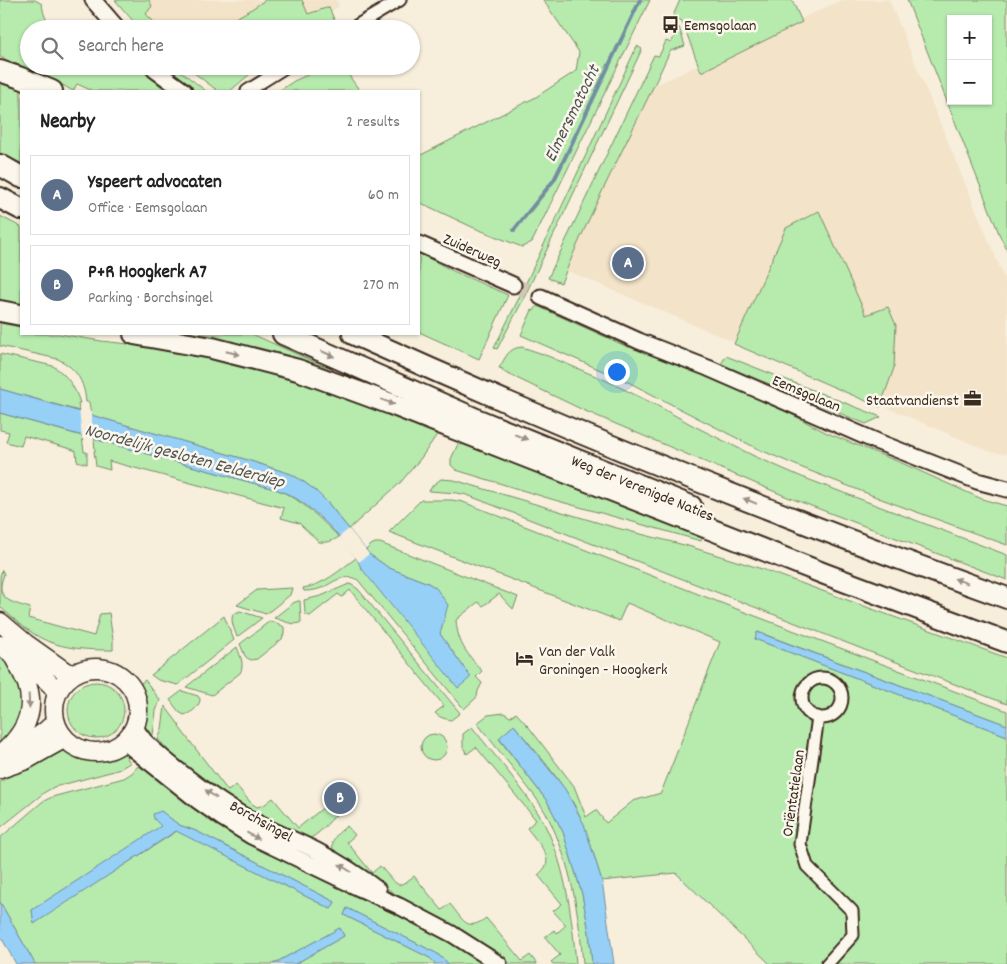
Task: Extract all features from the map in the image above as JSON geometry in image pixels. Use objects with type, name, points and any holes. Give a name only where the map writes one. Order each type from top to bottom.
[{"type":"highway","points":[[0,71],[50,90]]},
{"type":"highway","points":[[0,165],[20,176]]},
{"type":"highway","points":[[0,198],[20,208]]},
{"type":"highway","points":[[0,311],[20,315]]},
{"type":"highway","points":[[140,335],[212,348],[298,370],[447,416]]},
{"type":"highway","name":"Weg der Verenigde Naties","points":[[285,335],[447,416],[1007,628]]},
{"type":"highway","name":"Weg der Verenigde Naties","points":[[355,335],[464,384],[616,448],[795,520],[1007,598]]},
{"type":"highway","points":[[388,335],[446,376]]},
{"type":"highway","points":[[472,426],[825,574],[1007,642]]},
{"type":"main road","points":[[93,0],[110,20]]},
{"type":"main road","points":[[162,75],[183,90]]},
{"type":"main road","name":"Zuiderweg","points":[[420,244],[513,285]]},
{"type":"main road","name":"Eemsgolaan","points":[[540,297],[638,342],[708,368],[878,442],[977,481],[1007,489]]},
{"type":"main road","points":[[0,622],[60,668],[73,674]]},
{"type":"main road","points":[[7,650],[33,669],[57,693]]},
{"type":"main road","points":[[0,764],[8,748],[19,736],[30,711],[27,684],[7,650]]},
{"type":"main road","points":[[86,669],[110,670],[123,677],[132,688],[138,712],[135,726],[122,743],[109,750],[95,752],[84,750],[66,740],[59,731],[55,721],[54,707],[57,693],[64,681],[73,674],[86,669]]},
{"type":"main road","points":[[0,764],[51,727],[55,721]]},
{"type":"main road","name":"Borchsingel","points":[[135,726],[138,733],[163,757],[218,800],[270,829],[328,857],[363,879],[399,906]]},
{"type":"main road","points":[[0,764],[26,760],[60,741],[66,740]]},
{"type":"main road","name":"Borchsingel","points":[[122,743],[128,745],[222,818],[251,836],[399,906],[452,934],[499,964]]},
{"type":"street","points":[[366,20],[400,0]]},
{"type":"street","points":[[249,90],[273,75]]},
{"type":"street","name":"Oriëntatielaan","points":[[818,717],[800,844],[807,866],[852,912],[853,935],[827,964]]},
{"type":"shaded area","points":[[129,0],[336,0],[339,6],[329,13],[312,20],[148,20]]},
{"type":"shaded area","points":[[842,0],[889,0],[1007,285],[1007,454],[991,452],[566,270],[647,89]]},
{"type":"green space","points":[[0,0],[35,0],[42,4],[47,20],[20,20],[20,66],[0,57]]},
{"type":"green space","points":[[115,0],[149,0],[152,6],[146,14],[152,20],[132,20]]},
{"type":"green space","points":[[265,0],[302,0],[308,14],[329,7],[334,20],[231,20]]},
{"type":"green space","points":[[543,0],[650,0],[532,242],[522,247],[472,227],[420,202],[420,155],[536,97],[576,71],[579,52]]},
{"type":"green space","points":[[680,0],[792,0],[802,22],[701,72],[682,21],[673,16]]},
{"type":"green space","points":[[907,0],[1007,0],[1007,250],[948,105],[992,105],[992,15],[947,15],[947,102]]},
{"type":"green space","points":[[679,27],[685,46],[670,51],[587,224],[561,283],[548,278],[654,55],[659,56],[666,41],[671,43]]},
{"type":"green space","points":[[637,46],[642,49],[522,302],[497,349],[494,348],[518,300]]},
{"type":"green space","points":[[42,75],[149,75],[165,90],[91,90],[77,84],[74,90],[71,90]]},
{"type":"green space","points":[[172,75],[186,75],[205,90],[191,90]]},
{"type":"green space","points":[[197,75],[249,75],[231,90],[217,90]]},
{"type":"green space","points":[[307,75],[348,75],[359,90],[280,90]]},
{"type":"green space","points":[[0,81],[22,90],[20,90],[20,163],[0,153]]},
{"type":"green space","points":[[819,211],[866,315],[888,307],[896,325],[894,368],[880,407],[734,344],[786,228]]},
{"type":"green space","points":[[0,216],[20,226],[20,310],[0,306]]},
{"type":"green space","points":[[420,254],[453,271],[508,295],[479,359],[420,332]]},
{"type":"green space","points":[[537,306],[628,347],[636,346],[774,405],[827,433],[904,464],[982,499],[1007,506],[1007,545],[884,500],[758,449],[628,382],[521,335],[532,310],[534,311]]},
{"type":"green space","points":[[0,323],[20,327],[20,335],[65,335],[156,347],[287,378],[350,399],[438,433],[421,458],[400,483],[349,529],[316,491],[291,474],[91,415],[89,402],[86,402],[78,376],[65,363],[58,359],[0,346]]},
{"type":"green space","points":[[170,335],[254,335],[348,377],[343,380]]},
{"type":"green space","points":[[522,347],[605,380],[754,456],[802,477],[1007,555],[1007,580],[785,496],[583,410],[502,371],[503,369],[499,368],[510,351]]},
{"type":"green space","points":[[0,354],[53,366],[66,377],[76,392],[80,403],[78,403],[79,411],[0,389]]},
{"type":"green space","points":[[726,356],[881,417],[866,424],[721,364]]},
{"type":"green space","points":[[0,413],[82,436],[84,452],[87,452],[87,464],[77,461],[76,451],[24,436],[21,446],[6,442],[9,432],[0,430]]},
{"type":"green space","points":[[94,439],[278,490],[303,505],[339,537],[330,541],[319,542],[299,523],[281,518],[284,508],[109,461],[110,470],[96,466]]},
{"type":"green space","points":[[464,442],[703,537],[701,541],[456,470],[451,465],[451,459],[458,444],[462,445]]},
{"type":"green space","points":[[441,479],[454,480],[613,527],[688,546],[762,569],[1007,658],[1007,704],[467,495],[429,491]]},
{"type":"green space","points":[[421,500],[463,502],[734,608],[1007,711],[1007,725],[758,632],[755,639],[1007,736],[1007,964],[770,964],[676,873],[602,881],[587,835],[570,797],[514,725],[499,739],[547,801],[563,832],[582,894],[589,932],[592,964],[583,964],[573,889],[556,834],[538,801],[477,723],[488,715],[504,713],[510,717],[516,713],[574,786],[586,817],[596,810],[606,823],[633,801],[661,793],[720,642],[627,603],[619,621],[389,532]]},
{"type":"green space","points":[[375,543],[380,543],[518,597],[513,609],[499,594],[483,606],[478,602],[456,620],[461,642],[482,671],[476,677],[482,683],[477,697],[464,709],[358,580],[349,577],[344,578],[319,589],[304,591],[303,588],[318,584],[356,558],[361,568],[470,676],[440,634],[436,588],[389,568],[369,554],[366,550]]},
{"type":"green space","points":[[2,570],[4,574],[1,586],[4,596],[11,602],[30,608],[28,618],[94,636],[100,614],[109,613],[113,650],[62,646],[43,639],[25,628],[0,607],[0,576]]},
{"type":"green space","points":[[349,584],[358,589],[460,713],[451,720],[442,718],[435,713],[444,706],[350,590],[342,597],[338,594],[310,616],[306,615],[304,600],[321,596]]},
{"type":"green space","points":[[292,588],[290,595],[266,614],[237,605],[257,590]]},
{"type":"green space","points":[[300,601],[301,622],[291,623],[274,618],[293,603]]},
{"type":"green space","points":[[240,611],[262,618],[237,637],[232,617],[233,614]]},
{"type":"green space","points":[[224,616],[234,640],[178,685],[158,680],[151,675]]},
{"type":"green space","points":[[270,621],[284,627],[282,639],[257,659],[251,660],[247,658],[240,644]]},
{"type":"green space","points":[[237,647],[242,663],[240,673],[212,695],[186,687]]},
{"type":"green space","points":[[0,656],[9,663],[23,692],[22,718],[0,746]]},
{"type":"green space","points":[[145,680],[160,700],[156,711],[153,735],[150,732],[146,735],[143,725],[143,706],[140,688],[141,683]]},
{"type":"green space","points":[[96,682],[107,684],[116,690],[122,699],[124,710],[122,721],[116,730],[107,736],[96,738],[85,736],[76,730],[70,721],[68,710],[70,699],[76,690],[85,684]]},
{"type":"green space","points":[[182,691],[198,696],[200,699],[195,709],[184,715],[179,712],[170,700]]},
{"type":"green space","points":[[165,706],[228,791],[236,785],[251,803],[257,807],[264,805],[273,798],[298,828],[329,803],[337,814],[319,832],[307,839],[236,806],[160,748],[163,744],[158,740],[162,729]]},
{"type":"green space","points":[[472,727],[524,793],[549,833],[556,850],[566,888],[576,964],[553,964],[551,962],[560,955],[545,937],[554,930],[557,933],[566,925],[553,911],[562,904],[538,875],[545,868],[547,861],[544,851],[527,828],[536,820],[476,747],[467,754],[463,747],[463,734]]},
{"type":"green space","points":[[434,734],[443,738],[447,747],[443,756],[434,760],[425,756],[421,747],[425,738]]},
{"type":"green space","points":[[59,748],[94,758],[127,754],[130,755],[127,759],[131,762],[114,771],[54,787],[0,828],[0,782]]},
{"type":"green space","points":[[145,764],[486,964],[449,964],[436,953],[347,908],[344,915],[430,958],[436,964],[295,964],[344,936],[340,928],[273,964],[35,964],[0,902],[0,838],[42,802],[52,797],[124,778],[138,766],[143,769]],"holes":[[[161,811],[179,825],[196,831],[335,902],[331,909],[177,831],[34,923],[32,910],[162,826]]]},
{"type":"green space","points":[[347,826],[355,835],[347,842],[372,873],[380,866],[399,885],[414,876],[442,910],[450,904],[462,919],[469,924],[474,924],[486,918],[522,961],[530,955],[537,964],[511,964],[413,906],[334,853],[334,840]]},
{"type":"water","name":"Noordelijk gesloten Eelderdiep","points":[[0,389],[291,474],[316,491],[328,503],[369,554],[389,568],[436,588],[448,605],[440,634],[470,678],[458,688],[361,568],[344,541],[316,513],[297,499],[278,490],[0,413]]},
{"type":"water","points":[[757,632],[1007,725],[1007,736],[755,639]]},
{"type":"water","points":[[514,725],[565,789],[584,824],[602,881],[614,964],[592,964],[589,932],[582,894],[563,832],[547,801],[499,738]]},
{"type":"water","points":[[161,811],[179,825],[196,831],[335,902],[331,909],[176,831],[34,924],[32,910],[161,826],[154,819],[153,814]]},
{"type":"water","points":[[0,902],[35,964],[16,964],[0,935]]},
{"type":"water","points":[[347,908],[436,953],[449,964],[436,964],[430,958],[344,915]]},
{"type":"water","points":[[340,928],[344,936],[295,964],[273,964]]},
{"type":"pier","points":[[79,408],[91,412],[94,442],[82,439]]},
{"type":"pier","points":[[349,529],[369,554],[359,562],[339,537]]},
{"type":"waterway","name":"Elmersmatocht","points":[[514,230],[554,180],[640,0]]},
{"type":"tunnel","points":[[513,285],[541,297]]},
{"type":"place","name":"Eemsgolaan","points":[[670,24]]},
{"type":"place","name":"Yspeert advocaten","points":[[628,263]]},
{"type":"place","name":"Staatvandienst","points":[[973,399]]},
{"type":"place","name":"Van der Valk Groningen - Hoogkerk","points":[[525,659]]},
{"type":"place","name":"P+R Hoogkerk A7","points":[[340,798]]}]
